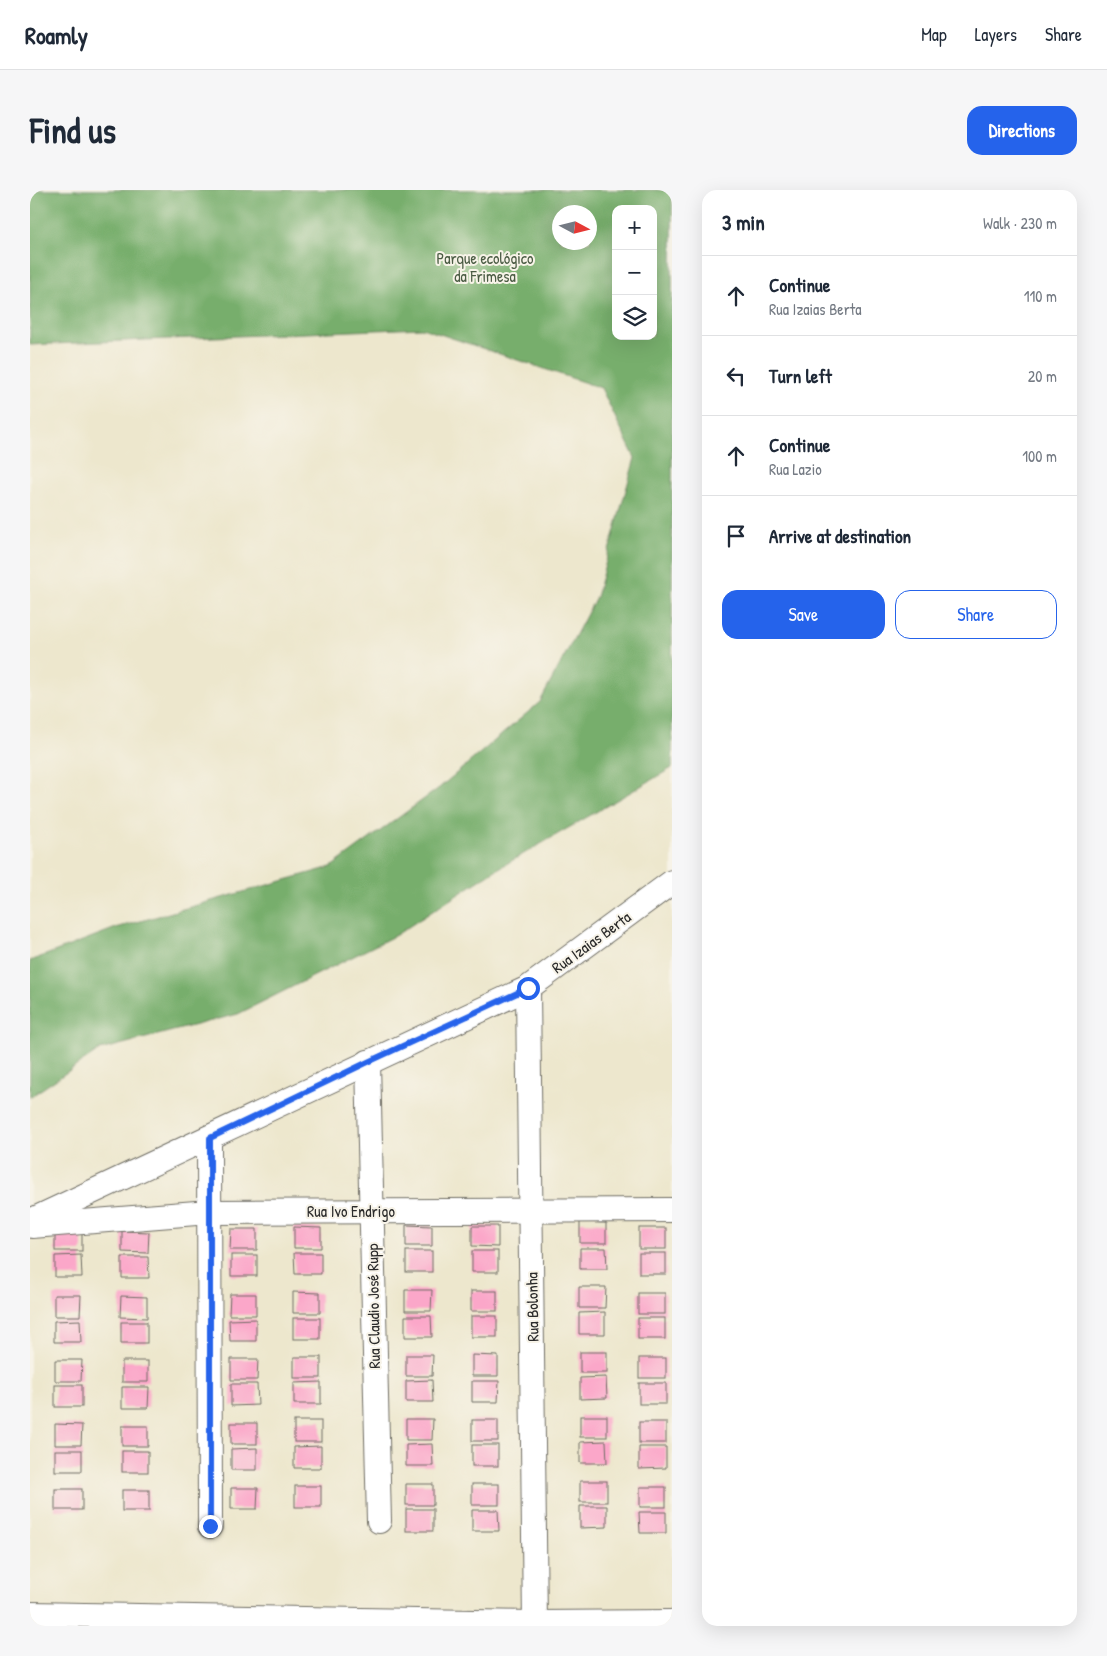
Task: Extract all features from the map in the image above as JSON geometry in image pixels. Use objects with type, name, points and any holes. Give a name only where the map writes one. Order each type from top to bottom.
[{"type":"street","name":"Rua Izaias Berta","points":[[30,1221],[528,988],[672,882]]},
{"type":"street","name":"Rua Bolonha","points":[[528,988],[535,1625]]},
{"type":"street","name":"Rua Claudio José Rupp","points":[[368,1062],[379,1521]]},
{"type":"street","points":[[210,1138],[210,1526]]},
{"type":"street","name":"Rua Ivo Endrigo","points":[[30,1226],[209,1212],[672,1210]]},
{"type":"street","points":[[30,1614],[535,1625],[672,1622]]},
{"type":"green space","name":"Parque ecológico da Frimesa","points":[[30,190],[672,190],[672,768],[494,871],[396,935],[238,1014],[100,1050],[30,1097],[30,961],[116,928],[331,867],[439,788],[540,702],[596,597],[635,458],[601,388],[422,328],[30,345]]},
{"type":"building","points":[[580,1222],[606,1223],[606,1243],[580,1243]]},
{"type":"building","points":[[406,1225],[432,1226],[432,1246],[406,1246]]},
{"type":"building","points":[[472,1226],[498,1226],[498,1247],[472,1246]]},
{"type":"building","points":[[294,1227],[321,1228],[321,1248],[294,1248]]},
{"type":"building","points":[[639,1228],[666,1228],[666,1249],[639,1249]]},
{"type":"building","points":[[231,1229],[257,1229],[257,1250],[230,1250]]},
{"type":"building","points":[[55,1230],[82,1230],[82,1251],[55,1251]]},
{"type":"building","points":[[122,1231],[149,1232],[148,1253],[122,1252]]},
{"type":"building","points":[[580,1248],[606,1248],[607,1269],[580,1269]]},
{"type":"building","points":[[406,1251],[432,1251],[432,1272],[406,1272]]},
{"type":"building","points":[[472,1251],[498,1251],[498,1272],[472,1272]]},
{"type":"building","points":[[294,1253],[321,1253],[321,1274],[295,1274]]},
{"type":"building","points":[[639,1253],[666,1253],[666,1274],[639,1274]]},
{"type":"building","points":[[81,1255],[82,1277],[55,1277],[55,1256]]},
{"type":"building","points":[[231,1255],[257,1255],[257,1276],[231,1276]]},
{"type":"building","points":[[122,1257],[148,1257],[149,1278],[122,1278]]},
{"type":"building","points":[[579,1287],[606,1287],[605,1308],[579,1308]]},
{"type":"building","points":[[405,1290],[432,1290],[431,1311],[405,1311]]},
{"type":"building","points":[[471,1291],[497,1291],[497,1311],[471,1311]]},
{"type":"building","points":[[293,1292],[320,1293],[320,1313],[293,1313]]},
{"type":"building","points":[[638,1293],[665,1293],[665,1314],[638,1314]]},
{"type":"building","points":[[230,1294],[256,1294],[256,1315],[229,1315]]},
{"type":"building","points":[[54,1295],[81,1295],[80,1316],[54,1316]]},
{"type":"building","points":[[121,1296],[147,1297],[147,1318],[120,1317]]},
{"type":"building","points":[[605,1312],[605,1334],[579,1334],[579,1313]]},
{"type":"building","points":[[405,1316],[431,1316],[432,1337],[405,1337]]},
{"type":"building","points":[[471,1316],[497,1316],[497,1337],[471,1337]]},
{"type":"building","points":[[293,1318],[320,1318],[320,1339],[293,1339]]},
{"type":"building","points":[[638,1318],[665,1318],[665,1339],[638,1339]]},
{"type":"building","points":[[256,1319],[256,1341],[230,1341],[229,1320]]},
{"type":"building","points":[[80,1320],[81,1342],[54,1342],[54,1321]]},
{"type":"building","points":[[121,1322],[147,1322],[147,1343],[121,1343]]},
{"type":"building","points":[[580,1352],[607,1352],[607,1373],[580,1373]]},
{"type":"building","points":[[406,1355],[433,1355],[432,1376],[406,1376]]},
{"type":"building","points":[[472,1355],[498,1356],[498,1376],[472,1376]]},
{"type":"building","points":[[294,1357],[321,1357],[321,1378],[294,1378]]},
{"type":"building","points":[[639,1358],[666,1358],[666,1378],[639,1378]]},
{"type":"building","points":[[231,1359],[258,1359],[257,1380],[231,1380]]},
{"type":"building","points":[[55,1360],[82,1360],[81,1381],[55,1381]]},
{"type":"building","points":[[122,1361],[148,1361],[148,1382],[122,1382]]},
{"type":"building","points":[[606,1377],[607,1398],[580,1399],[580,1378]]},
{"type":"building","points":[[432,1380],[433,1402],[406,1402],[406,1381]]},
{"type":"building","points":[[472,1381],[499,1381],[498,1402],[472,1402]]},
{"type":"building","points":[[321,1382],[321,1404],[294,1404],[294,1383]]},
{"type":"building","points":[[639,1383],[666,1383],[666,1404],[639,1404]]},
{"type":"building","points":[[231,1384],[257,1384],[258,1405],[231,1406]]},
{"type":"building","points":[[55,1385],[82,1385],[82,1407],[55,1407]]},
{"type":"building","points":[[122,1387],[149,1387],[148,1408],[122,1408]]},
{"type":"building","points":[[580,1416],[607,1416],[607,1437],[580,1437]]},
{"type":"building","points":[[406,1419],[433,1419],[432,1440],[406,1440]]},
{"type":"building","points":[[472,1420],[498,1420],[498,1441],[472,1441]]},
{"type":"building","points":[[294,1421],[321,1421],[321,1442],[294,1442]]},
{"type":"building","points":[[639,1422],[666,1422],[666,1443],[639,1443]]},
{"type":"building","points":[[231,1423],[257,1423],[257,1444],[231,1444]]},
{"type":"building","points":[[55,1424],[82,1425],[81,1445],[55,1445]]},
{"type":"building","points":[[122,1426],[148,1426],[148,1446],[122,1446]]},
{"type":"building","points":[[606,1441],[607,1463],[580,1463],[580,1442]]},
{"type":"building","points":[[432,1444],[433,1466],[406,1466],[406,1445]]},
{"type":"building","points":[[472,1445],[498,1445],[498,1466],[472,1466]]},
{"type":"building","points":[[321,1446],[321,1468],[294,1468],[294,1447]]},
{"type":"building","points":[[639,1447],[666,1447],[666,1468],[639,1469]]},
{"type":"building","points":[[257,1448],[257,1470],[231,1470],[231,1449]]},
{"type":"building","points":[[55,1450],[82,1450],[82,1471],[55,1471]]},
{"type":"building","points":[[122,1451],[148,1451],[148,1472],[122,1472]]},
{"type":"building","points":[[580,1481],[607,1481],[607,1502],[580,1502]]},
{"type":"building","points":[[406,1484],[433,1484],[433,1505],[406,1505]]},
{"type":"building","points":[[472,1484],[499,1484],[499,1505],[472,1505]]},
{"type":"building","points":[[295,1486],[321,1486],[321,1507],[295,1507]]},
{"type":"building","points":[[640,1487],[666,1487],[666,1507],[640,1507]]},
{"type":"building","points":[[231,1488],[258,1488],[257,1509],[231,1509]]},
{"type":"building","points":[[55,1489],[82,1489],[82,1510],[55,1510]]},
{"type":"building","points":[[122,1490],[149,1490],[149,1511],[122,1511]]},
{"type":"building","points":[[580,1506],[607,1506],[607,1527],[580,1528]]},
{"type":"building","points":[[406,1509],[433,1509],[433,1531],[406,1531]]},
{"type":"building","points":[[472,1510],[498,1510],[499,1531],[472,1531]]},
{"type":"building","points":[[639,1512],[666,1512],[666,1533],[640,1533]]},
{"type":"route","points":[[210,1526],[210,1138],[528,988]]}]
